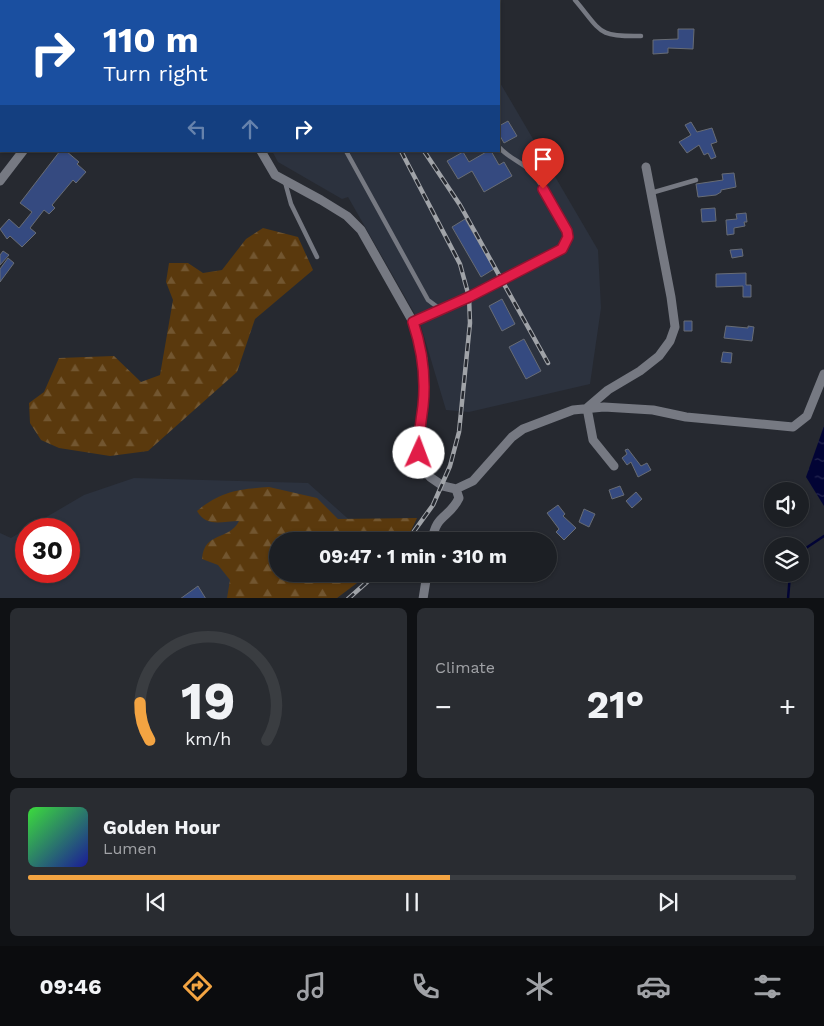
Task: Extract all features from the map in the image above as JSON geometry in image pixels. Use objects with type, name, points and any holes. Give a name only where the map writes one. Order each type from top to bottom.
[{"type":"street","points":[[0,181],[22,152]]},
{"type":"street","points":[[262,152],[275,175],[347,216],[361,230],[413,322],[423,359],[423,405],[418,439],[419,453],[423,467],[430,477],[443,486],[456,489],[473,481],[502,447],[523,429],[573,410],[587,408],[653,410],[686,417],[793,427],[807,416],[824,374]]},
{"type":"street","points":[[587,408],[608,390],[640,371],[659,356],[670,341],[675,327],[646,167]]},
{"type":"street","points":[[587,408],[594,440],[614,466]]},
{"type":"street","points":[[434,532],[440,518],[451,511],[459,498],[456,489]]},
{"type":"street","points":[[423,598],[425,582]]},
{"type":"lane","points":[[575,0],[602,33],[613,37],[641,36]]},
{"type":"lane","points":[[413,322],[503,280],[562,249],[566,244],[567,231],[535,175],[529,168],[504,154],[500,148]]},
{"type":"lane","points":[[347,152],[428,300],[440,309]]},
{"type":"lane","points":[[285,180],[291,204],[317,257]]},
{"type":"lane","points":[[651,193],[696,180]]},
{"type":"shaded area","points":[[500,83],[598,250],[601,308],[590,384],[469,412],[446,410],[420,323],[348,197],[342,199],[278,162],[273,152],[500,152]]},
{"type":"shaded area","points":[[134,478],[308,483],[363,532],[269,532],[269,582],[356,582],[337,598],[0,598],[0,533],[11,538],[15,536],[15,583],[80,583],[80,518],[45,518],[84,495]]},
{"type":"green space","points":[[263,228],[298,237],[313,270],[255,319],[237,372],[148,451],[110,456],[59,448],[41,440],[30,423],[29,403],[44,392],[59,358],[114,356],[141,382],[160,375],[173,300],[166,282],[169,263],[188,263],[203,273],[222,270],[246,239]]},
{"type":"green space","points":[[269,487],[317,498],[338,519],[417,518],[410,532],[269,532],[269,582],[358,582],[337,598],[227,598],[230,580],[218,565],[202,559],[207,544],[235,527],[239,521],[210,522],[205,520],[197,511],[223,495]]},
{"type":"water","points":[[824,426],[824,506],[806,477]]},
{"type":"building","points":[[678,29],[694,29],[693,49],[668,48],[668,53],[653,54],[653,40],[678,39]]},
{"type":"building","points":[[508,121],[517,136],[504,143],[500,136],[500,125]]},
{"type":"building","points":[[691,122],[697,132],[712,128],[717,142],[711,144],[716,157],[711,159],[708,153],[704,155],[699,145],[687,153],[679,142],[691,135],[685,125]]},
{"type":"building","points":[[59,152],[67,152],[79,162],[77,164],[86,172],[76,183],[73,180],[52,205],[55,208],[49,214],[44,210],[30,228],[36,233],[22,247],[10,236],[7,239],[0,229],[9,219],[19,228],[32,212],[20,203]]},
{"type":"building","points":[[463,152],[469,162],[486,152],[492,152],[499,165],[504,162],[512,176],[484,192],[472,171],[458,179],[447,161]]},
{"type":"building","points":[[734,173],[736,187],[721,190],[716,195],[698,197],[696,184],[723,180],[722,174]]},
{"type":"building","points":[[715,208],[716,221],[702,222],[701,209]]},
{"type":"building","points":[[746,213],[747,222],[744,222],[745,226],[734,228],[734,234],[727,235],[726,220],[737,219],[736,214]]},
{"type":"building","points":[[465,219],[494,269],[481,277],[452,227]]},
{"type":"building","points":[[742,249],[743,256],[732,258],[730,250]]},
{"type":"building","points":[[3,251],[9,255],[0,265],[0,255]]},
{"type":"building","points":[[8,258],[14,263],[0,282],[0,269]]},
{"type":"building","points":[[746,273],[746,285],[751,285],[751,297],[743,297],[743,286],[716,287],[716,274]]},
{"type":"building","points":[[502,299],[515,324],[502,331],[489,306]]},
{"type":"building","points":[[684,321],[692,321],[692,331],[684,331]]},
{"type":"building","points":[[726,326],[754,327],[752,341],[724,338]]},
{"type":"building","points":[[524,339],[541,371],[526,379],[509,347]]},
{"type":"building","points":[[723,352],[732,353],[731,363],[721,362]]},
{"type":"building","points":[[628,449],[641,466],[647,463],[651,470],[638,477],[631,462],[627,465],[622,458],[627,454],[625,450]]},
{"type":"building","points":[[620,486],[624,495],[612,499],[609,490]]},
{"type":"building","points":[[636,492],[642,499],[632,508],[626,501]]},
{"type":"building","points":[[558,505],[565,514],[563,516],[576,528],[564,540],[556,532],[559,529],[547,513]]},
{"type":"building","points":[[584,509],[595,514],[589,527],[579,522]]},
{"type":"building","points":[[198,586],[205,598],[181,598]]},
{"type":"waterway","points":[[809,546],[824,536]]},
{"type":"waterway","points":[[788,598],[789,582]]},
{"type":"railway","points":[[402,152],[460,264],[469,297],[470,323],[459,432],[450,466],[433,505],[414,532]]},
{"type":"railway","points":[[425,152],[460,205],[548,363]]},
{"type":"railway","points":[[349,598],[367,582]]},
{"type":"route","points":[[419,453],[418,439],[423,405],[423,359],[413,322],[469,297],[562,249],[568,237],[567,231],[543,189]]}]
